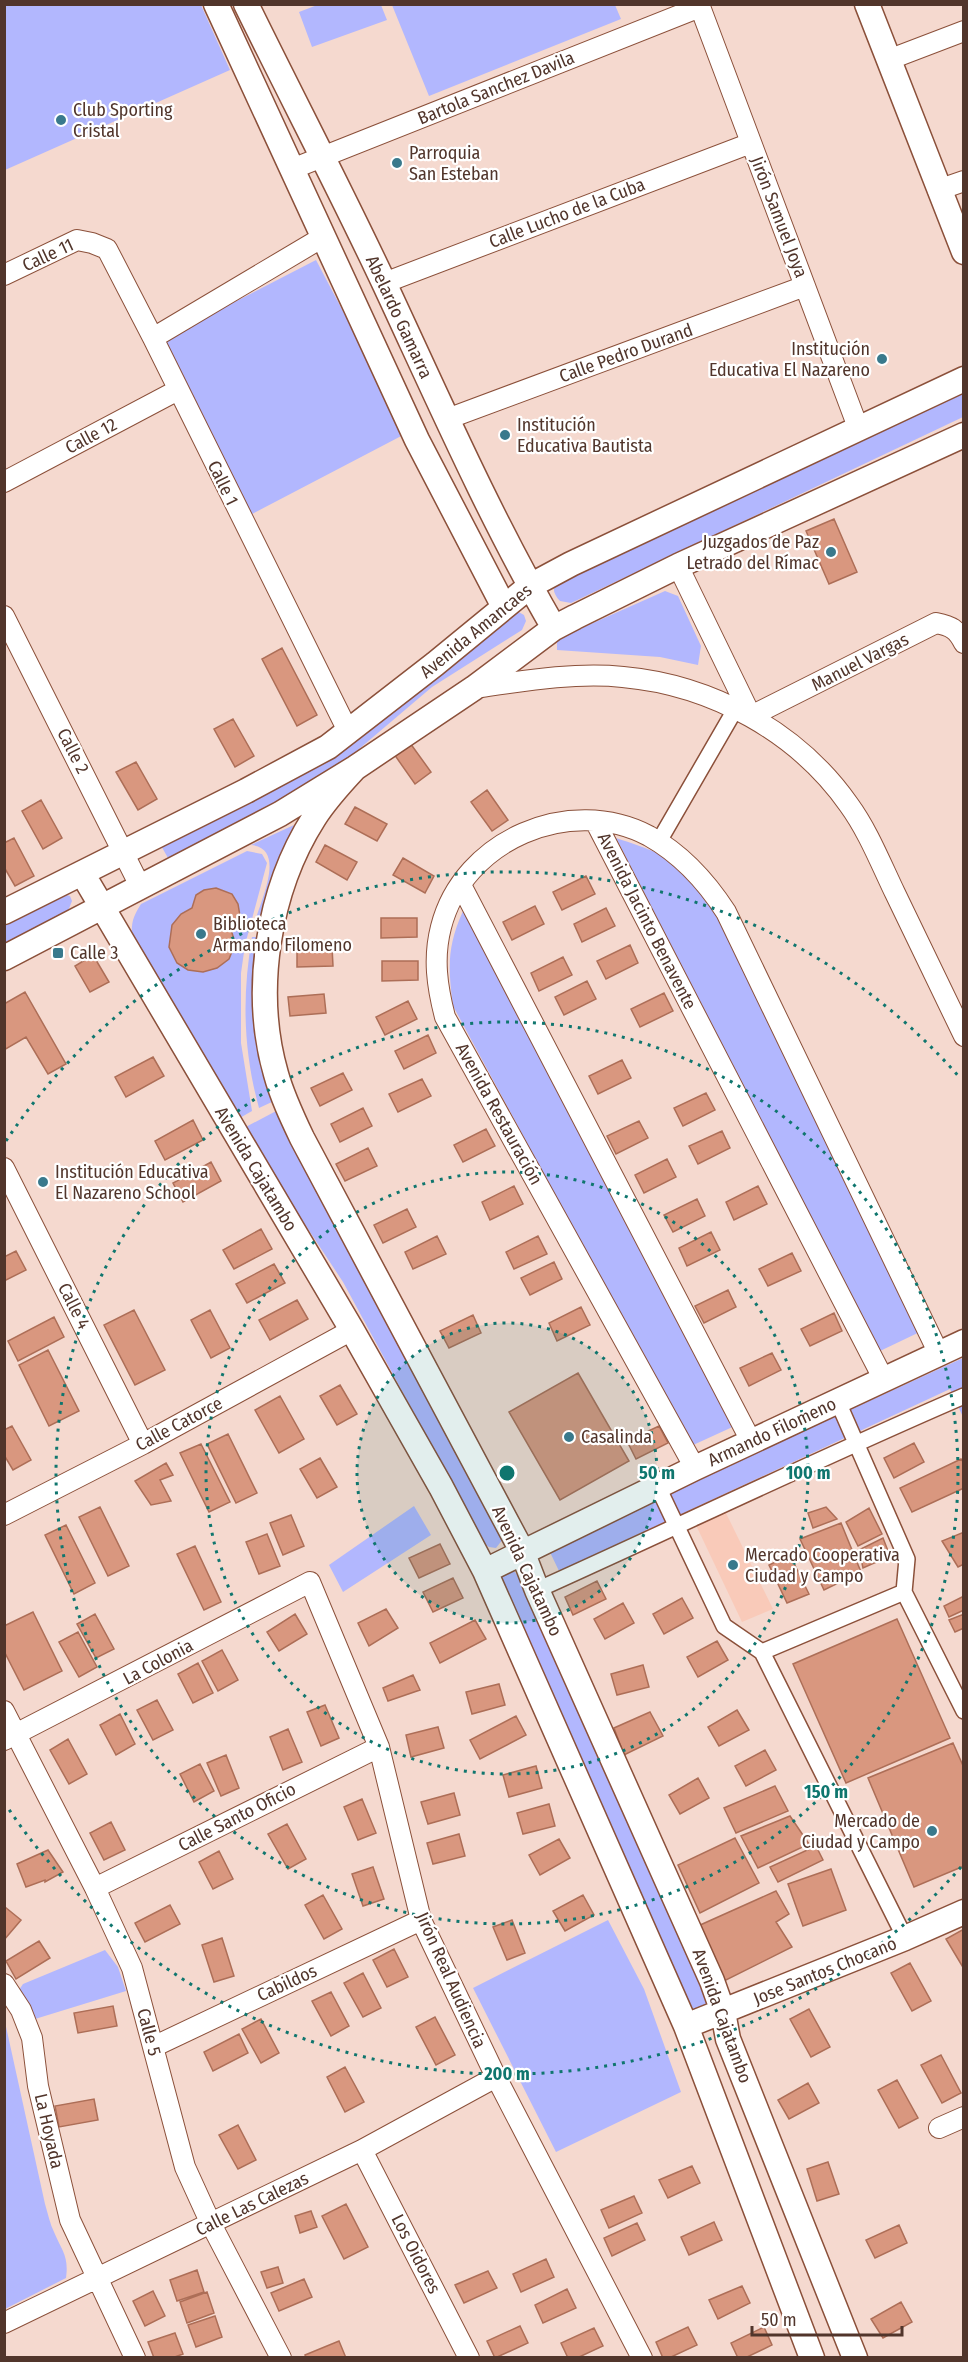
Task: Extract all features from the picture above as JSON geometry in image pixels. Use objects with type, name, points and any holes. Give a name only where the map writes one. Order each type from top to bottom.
[{"type":"street","name":"Abelardo Gamarra","points":[[216,4],[417,440],[504,607]]},
{"type":"street","name":"Abelardo Gamarra","points":[[246,4],[384,283],[447,419],[530,586],[554,628]]},
{"type":"street","points":[[867,4],[963,252]]},
{"type":"street","name":"Bartola Sanchez Davila","points":[[292,169],[700,6]]},
{"type":"street","name":"Jirón Samuel Joya","points":[[700,6],[859,430]]},
{"type":"street","points":[[888,60],[963,31]]},
{"type":"street","name":"Calle Lucho de la Cuba","points":[[384,283],[751,142]]},
{"type":"street","points":[[938,190],[963,181]]},
{"type":"street","points":[[153,338],[323,237]]},
{"type":"street","name":"Calle 11","points":[[4,275],[77,240],[92,243]]},
{"type":"street","name":"Calle 1","points":[[92,243],[106,249],[153,338],[348,731]]},
{"type":"street","name":"Calle Pedro Durand","points":[[447,419],[805,286]]},
{"type":"street","name":"Avenida Amancaes","points":[[4,912],[328,747],[530,586],[581,559],[859,430],[963,379]]},
{"type":"street","name":"Calle 12","points":[[4,482],[178,390]]},
{"type":"street","points":[[4,957],[280,814],[355,768],[474,688],[554,628],[678,566],[963,435]]},
{"type":"street","points":[[678,566],[743,712]]},
{"type":"street","name":"Calle 2","points":[[4,616],[140,886]]},
{"type":"street","name":"Manuel Vargas","points":[[743,712],[936,623],[949,625],[958,631],[963,643]]},
{"type":"street","points":[[474,688],[565,677],[621,677],[651,680],[684,689],[743,712],[806,756],[831,781],[850,806],[881,864],[963,1036]]},
{"type":"street","points":[[658,843],[743,712]]},
{"type":"street","name":"Avenida Cajatambo","points":[[355,768],[314,818],[297,848],[282,887],[266,966],[268,1037],[275,1074],[302,1138],[522,1551],[537,1590],[707,1970],[723,2013],[728,2039],[855,2358]]},
{"type":"street","name":"Avenida Restauración","points":[[595,821],[567,821],[539,826],[514,837],[490,852],[470,872],[453,897],[441,926],[436,956],[437,987],[445,1017],[696,1468]]},
{"type":"street","name":"Avenida Jacinto Benavente","points":[[595,821],[622,826],[649,836],[697,873],[726,912],[939,1354]]},
{"type":"street","name":"Avenida Jacinto Benavente","points":[[595,821],[884,1380]]},
{"type":"street","name":"Avenida Cajatambo","points":[[82,873],[352,1330],[485,1570],[686,2026],[812,2358]]},
{"type":"street","points":[[461,885],[752,1443]]},
{"type":"street","name":"Calle 4","points":[[4,1168],[143,1444]]},
{"type":"street","name":"Calle Catorce","points":[[4,1515],[143,1444],[352,1330]]},
{"type":"street","name":"Armando Filomeno","points":[[485,1570],[963,1342]]},
{"type":"street","points":[[537,1590],[963,1396]]},
{"type":"street","points":[[838,1402],[907,1559],[904,1592],[963,1711]]},
{"type":"street","points":[[658,1487],[724,1626],[762,1652],[905,1938]]},
{"type":"street","name":"La Colonia","points":[[11,1738],[310,1582]]},
{"type":"street","name":"Jirón Real Audiencia","points":[[310,1582],[379,1747],[421,1920],[496,2077],[642,2358]]},
{"type":"street","points":[[762,1652],[904,1592]]},
{"type":"street","name":"Calle 5","points":[[4,1711],[11,1738],[95,1888],[132,1968],[184,2167],[281,2358]]},
{"type":"street","name":"Calle Santo Oficio","points":[[95,1888],[379,1747]]},
{"type":"street","name":"Jose Santos Chocano","points":[[686,2026],[723,2013],[963,1912]]},
{"type":"street","name":"Cabildos","points":[[153,2047],[421,1920]]},
{"type":"street","name":"La Hoyada","points":[[4,1984],[21,2010],[32,2038],[38,2085],[70,2220],[135,2358]]},
{"type":"street","name":"Calle Las Calezas","points":[[4,2324],[362,2150],[496,2077]]},
{"type":"street","points":[[939,2128],[963,2117]]},
{"type":"street","name":"Los Oidores","points":[[362,2150],[470,2358]]},
{"type":"street","points":[[783,2282],[818,2268]]},
{"type":"shaded area","points":[[320,4],[381,5],[387,20],[312,47],[299,12]]},
{"type":"shaded area","name":"Club Sporting Cristal","points":[[4,5],[201,5],[230,70],[5,170]]},
{"type":"shaded area","points":[[392,5],[615,5],[621,19],[429,96]]},
{"type":"shaded area","points":[[316,260],[407,433],[252,514],[161,340]]},
{"type":"shaded area","points":[[963,390],[963,417],[571,603],[560,601],[555,595],[555,583]]},
{"type":"shaded area","points":[[665,591],[678,596],[701,646],[698,665],[660,657],[557,650],[557,639]]},
{"type":"shaded area","points":[[515,610],[524,615],[526,621],[522,630],[432,687],[326,777],[168,858],[159,842],[285,779]]},
{"type":"shaded area","points":[[294,825],[279,861],[260,927],[254,925],[270,866],[268,856],[262,848],[251,845]]},
{"type":"shaded area","points":[[616,838],[671,860],[701,880],[924,1330],[880,1351]]},
{"type":"shaded area","points":[[247,851],[262,854],[267,863],[245,945],[241,973],[241,1043],[252,1111],[238,1119],[132,935],[132,930],[136,912],[141,904]]},
{"type":"shaded area","points":[[64,894],[70,896],[72,901],[68,911],[5,943],[5,921]]},
{"type":"shaded area","points":[[463,911],[484,933],[739,1424],[691,1446],[453,1006],[450,980],[451,947]]},
{"type":"shaded area","points":[[252,937],[257,937],[253,996],[256,1021],[274,1101],[259,1108],[250,1065],[246,1022],[247,980]]},
{"type":"shaded area","points":[[278,1110],[503,1539],[496,1548],[485,1544],[343,1282],[242,1129]]},
{"type":"shaded area","points":[[963,1358],[963,1417],[950,1389],[559,1571],[548,1548]]},
{"type":"shaded area","points":[[414,1506],[431,1535],[343,1592],[329,1565]]},
{"type":"shaded area","name":"Mercado Cooperativa Ciudad y Campo","points":[[723,1507],[773,1609],[742,1622],[694,1521]]},
{"type":"shaded area","points":[[507,1569],[514,1571],[523,1583],[707,1998],[707,2004],[701,2010],[693,2010],[685,2002],[500,1579],[501,1573]]},
{"type":"shaded area","points":[[608,1920],[644,1989],[681,2092],[556,2152],[473,1988]]},
{"type":"shaded area","points":[[105,1950],[118,1967],[126,1991],[35,2019],[19,1990],[23,1984]]},
{"type":"shaded area","points":[[5,2022],[45,2204],[51,2226],[64,2254],[67,2270],[66,2278],[5,2309]]},
{"type":"building","name":"Juzgados de Paz Letrado del Rímac","points":[[834,519],[857,572],[829,584],[806,531]]},
{"type":"building","points":[[282,648],[317,715],[297,726],[262,659]]},
{"type":"building","points":[[233,719],[254,756],[235,767],[214,729]]},
{"type":"building","points":[[410,743],[431,772],[415,784],[394,754]]},
{"type":"building","points":[[136,762],[157,799],[138,810],[116,772]]},
{"type":"building","points":[[487,790],[508,820],[492,831],[471,802]]},
{"type":"building","points":[[41,800],[62,838],[43,849],[22,811]]},
{"type":"building","points":[[355,807],[387,824],[377,841],[345,824]]},
{"type":"building","points":[[14,838],[34,876],[15,886],[4,867],[4,843]]},
{"type":"building","points":[[325,845],[357,862],[347,880],[316,862]]},
{"type":"building","points":[[403,858],[434,876],[425,893],[393,875]]},
{"type":"building","points":[[586,876],[595,894],[562,910],[553,892]]},
{"type":"building","name":"Biblioteca Armando Filomeno","points":[[216,888],[232,894],[238,904],[240,916],[231,930],[234,939],[233,949],[229,959],[217,968],[203,972],[188,970],[177,963],[169,947],[172,925],[181,914],[192,908],[196,895],[204,890]]},
{"type":"building","points":[[535,906],[544,924],[512,940],[503,922]]},
{"type":"building","points":[[606,908],[615,926],[582,942],[574,924]]},
{"type":"building","points":[[381,918],[417,918],[417,937],[381,938]]},
{"type":"building","points":[[630,945],[638,963],[606,979],[597,961]]},
{"type":"building","points":[[297,947],[332,947],[333,966],[297,967]]},
{"type":"building","points":[[93,955],[109,982],[90,992],[75,966]]},
{"type":"building","points":[[563,957],[572,975],[539,991],[531,973]]},
{"type":"building","points":[[382,961],[418,961],[418,980],[382,981]]},
{"type":"building","points":[[587,981],[596,999],[564,1015],[555,997]]},
{"type":"building","points":[[25,992],[66,1064],[48,1074],[26,1037],[4,1050],[4,1004]]},
{"type":"building","points":[[664,993],[673,1011],[640,1027],[631,1009]]},
{"type":"building","points":[[324,994],[326,1013],[290,1016],[288,997]]},
{"type":"building","points":[[408,1001],[417,1019],[385,1035],[376,1017]]},
{"type":"building","points":[[428,1035],[436,1053],[404,1069],[395,1051]]},
{"type":"building","points":[[153,1057],[164,1076],[126,1097],[115,1077]]},
{"type":"building","points":[[622,1060],[631,1078],[598,1094],[589,1076]]},
{"type":"building","points":[[343,1073],[352,1090],[320,1106],[311,1088]]},
{"type":"building","points":[[422,1079],[431,1096],[398,1112],[389,1094]]},
{"type":"building","points":[[706,1093],[715,1110],[683,1126],[674,1108]]},
{"type":"building","points":[[363,1108],[372,1126],[340,1142],[331,1124]]},
{"type":"building","points":[[193,1120],[203,1140],[165,1160],[155,1141]]},
{"type":"building","points":[[639,1121],[648,1138],[616,1154],[607,1136]]},
{"type":"building","points":[[486,1129],[495,1146],[463,1162],[454,1145]]},
{"type":"building","points":[[722,1131],[730,1148],[698,1164],[689,1146]]},
{"type":"building","points":[[368,1148],[377,1166],[345,1181],[336,1164]]},
{"type":"building","points":[[667,1159],[676,1177],[644,1193],[635,1175]]},
{"type":"building","points":[[211,1162],[221,1181],[183,1202],[173,1183]]},
{"type":"building","points":[[514,1186],[523,1204],[490,1220],[482,1202]]},
{"type":"building","points":[[758,1186],[767,1204],[734,1220],[726,1202]]},
{"type":"building","points":[[697,1199],[705,1216],[673,1232],[664,1215]]},
{"type":"building","points":[[407,1209],[416,1227],[383,1243],[374,1225]]},
{"type":"building","points":[[261,1229],[272,1249],[234,1269],[223,1250]]},
{"type":"building","points":[[711,1232],[720,1250],[687,1266],[679,1248]]},
{"type":"building","points":[[437,1236],[446,1254],[413,1269],[405,1252]]},
{"type":"building","points":[[538,1236],[547,1254],[514,1269],[506,1252]]},
{"type":"building","points":[[16,1251],[26,1270],[4,1281],[4,1257]]},
{"type":"building","points":[[792,1253],[801,1271],[768,1286],[759,1269]]},
{"type":"building","points":[[554,1262],[562,1279],[530,1295],[521,1278]]},
{"type":"building","points":[[274,1264],[285,1283],[247,1303],[236,1284]]},
{"type":"building","points":[[728,1290],[736,1307],[704,1323],[695,1306]]},
{"type":"building","points":[[297,1300],[308,1319],[270,1340],[259,1320]]},
{"type":"building","points":[[581,1307],[590,1325],[557,1341],[549,1323]]},
{"type":"building","points":[[134,1310],[165,1370],[135,1385],[104,1325]]},
{"type":"building","points":[[210,1310],[230,1348],[211,1358],[191,1320]]},
{"type":"building","points":[[834,1313],[842,1331],[810,1346],[801,1329]]},
{"type":"building","points":[[473,1315],[481,1333],[449,1348],[440,1331]]},
{"type":"building","points":[[54,1317],[64,1337],[18,1361],[8,1341]]},
{"type":"building","points":[[48,1350],[79,1411],[49,1426],[19,1365]]},
{"type":"building","points":[[772,1353],[781,1370],[749,1386],[740,1368]]},
{"type":"building","name":"Casalinda","points":[[578,1373],[629,1461],[560,1500],[509,1412]]},
{"type":"building","points":[[340,1385],[357,1414],[337,1425],[320,1396]]},
{"type":"building","points":[[280,1396],[304,1439],[279,1453],[255,1410]]},
{"type":"building","points":[[12,1426],[31,1460],[13,1470],[4,1455],[4,1430]]},
{"type":"building","points":[[659,1426],[668,1443],[636,1459],[627,1441]]},
{"type":"building","points":[[228,1434],[257,1493],[236,1503],[207,1444]]},
{"type":"building","points":[[914,1443],[924,1462],[894,1478],[884,1458]]},
{"type":"building","points":[[201,1444],[230,1502],[209,1512],[180,1453]]},
{"type":"building","points":[[320,1458],[337,1487],[317,1498],[300,1469]]},
{"type":"building","points":[[961,1459],[964,1463],[964,1488],[912,1512],[900,1488]]},
{"type":"building","points":[[166,1463],[173,1475],[160,1480],[171,1501],[151,1505],[135,1481]]},
{"type":"building","points":[[100,1507],[129,1566],[108,1576],[79,1517]]},
{"type":"building","points":[[826,1507],[837,1519],[813,1528],[808,1513]]},
{"type":"building","points":[[869,1508],[882,1534],[858,1546],[846,1522]]},
{"type":"building","points":[[291,1515],[304,1546],[283,1555],[270,1523]]},
{"type":"building","points":[[841,1523],[861,1572],[824,1590],[800,1539]]},
{"type":"building","points":[[66,1525],[95,1583],[74,1594],[45,1535]]},
{"type":"building","points":[[964,1532],[964,1564],[958,1567],[942,1541]]},
{"type":"building","points":[[267,1534],[280,1566],[259,1574],[246,1542]]},
{"type":"building","points":[[883,1538],[890,1556],[863,1568],[859,1550]]},
{"type":"building","points":[[440,1544],[450,1564],[419,1578],[409,1558]]},
{"type":"building","points":[[195,1546],[221,1602],[204,1610],[177,1554]]},
{"type":"building","points":[[790,1555],[809,1594],[787,1603],[769,1565]]},
{"type":"building","points":[[453,1578],[463,1598],[433,1612],[423,1592]]},
{"type":"building","points":[[597,1581],[606,1599],[573,1615],[565,1597]]},
{"type":"building","points":[[964,1596],[964,1610],[949,1617],[944,1606]]},
{"type":"building","points":[[682,1598],[693,1618],[664,1634],[653,1614]]},
{"type":"building","points":[[623,1603],[634,1623],[605,1639],[594,1619]]},
{"type":"building","points":[[386,1609],[398,1628],[369,1646],[358,1623]]},
{"type":"building","points":[[33,1612],[62,1671],[24,1690],[4,1651],[4,1626]]},
{"type":"building","points":[[95,1614],[114,1649],[96,1658],[77,1624]]},
{"type":"building","points":[[295,1614],[307,1634],[279,1651],[267,1632]]},
{"type":"building","points":[[964,1614],[964,1628],[955,1632],[949,1620]]},
{"type":"building","points":[[897,1619],[950,1738],[846,1783],[793,1664]]},
{"type":"building","points":[[475,1620],[486,1639],[440,1663],[430,1643]]},
{"type":"building","points":[[78,1632],[97,1667],[79,1677],[59,1642]]},
{"type":"building","points":[[717,1641],[728,1660],[698,1677],[687,1657]]},
{"type":"building","points":[[222,1650],[238,1680],[218,1691],[202,1661]]},
{"type":"building","points":[[198,1663],[213,1693],[193,1703],[178,1674]]},
{"type":"building","points":[[643,1665],[649,1687],[617,1695],[611,1674]]},
{"type":"building","points":[[413,1675],[420,1690],[388,1701],[383,1688]]},
{"type":"building","points":[[499,1684],[505,1705],[472,1714],[466,1692]]},
{"type":"building","points":[[157,1700],[173,1730],[153,1740],[137,1710]]},
{"type":"building","points":[[325,1705],[339,1738],[321,1746],[307,1712]]},
{"type":"building","points":[[737,1710],[749,1730],[719,1746],[708,1727]]},
{"type":"building","points":[[650,1712],[663,1736],[624,1755],[614,1728]]},
{"type":"building","points":[[120,1714],[135,1744],[116,1755],[100,1725]]},
{"type":"building","points":[[516,1716],[526,1735],[480,1759],[470,1740]]},
{"type":"building","points":[[438,1727],[444,1748],[411,1757],[406,1735]]},
{"type":"building","points":[[288,1729],[302,1762],[283,1770],[270,1737]]},
{"type":"building","points":[[68,1739],[87,1774],[69,1784],[50,1750]]},
{"type":"building","points":[[953,1743],[964,1768],[964,1866],[914,1887],[868,1778]]},
{"type":"building","points":[[765,1750],[776,1770],[746,1786],[735,1766]]},
{"type":"building","points":[[226,1755],[239,1788],[221,1796],[207,1763]]},
{"type":"building","points":[[200,1764],[214,1791],[194,1802],[180,1774]]},
{"type":"building","points":[[536,1766],[542,1788],[509,1797],[503,1775]]},
{"type":"building","points":[[698,1778],[709,1798],[680,1814],[669,1795]]},
{"type":"building","points":[[775,1786],[788,1811],[736,1833],[724,1808]]},
{"type":"building","points":[[454,1793],[460,1815],[428,1824],[421,1802]]},
{"type":"building","points":[[362,1799],[376,1833],[358,1840],[344,1807]]},
{"type":"building","points":[[549,1804],[555,1826],[523,1834],[517,1813]]},
{"type":"building","points":[[790,1816],[809,1844],[758,1868],[741,1836]]},
{"type":"building","points":[[111,1822],[125,1850],[104,1860],[90,1833]]},
{"type":"building","points":[[287,1824],[306,1859],[288,1869],[268,1834]]},
{"type":"building","points":[[459,1834],[465,1856],[433,1864],[427,1843]]},
{"type":"building","points":[[735,1838],[759,1883],[700,1913],[678,1865]]},
{"type":"building","points":[[559,1839],[570,1858],[540,1875],[529,1855]]},
{"type":"building","points":[[816,1846],[823,1860],[778,1882],[770,1867]]},
{"type":"building","points":[[48,1850],[63,1872],[45,1882],[45,1880],[26,1887],[17,1864]]},
{"type":"building","points":[[219,1851],[233,1879],[213,1889],[199,1862]]},
{"type":"building","points":[[373,1867],[384,1899],[363,1906],[352,1874]]},
{"type":"building","points":[[831,1869],[846,1910],[803,1926],[788,1884]]},
{"type":"building","points":[[776,1891],[789,1914],[776,1922],[792,1947],[722,1982],[698,1926]]},
{"type":"building","points":[[323,1895],[342,1929],[324,1939],[305,1905]]},
{"type":"building","points":[[583,1895],[594,1915],[565,1931],[553,1911]]},
{"type":"building","points":[[170,1905],[180,1924],[145,1942],[135,1923]]},
{"type":"building","points":[[4,1908],[21,1920],[4,1940]]},
{"type":"building","points":[[512,1920],[525,1953],[507,1960],[493,1927]]},
{"type":"building","points":[[964,1929],[964,1969],[946,1939]]},
{"type":"building","points":[[222,1938],[234,1976],[214,1982],[202,1945]]},
{"type":"building","points":[[39,1941],[50,1958],[16,1979],[6,1961]]},
{"type":"building","points":[[394,1949],[408,1977],[387,1987],[373,1960]]},
{"type":"building","points":[[910,1963],[931,2001],[912,2011],[891,1973]]},
{"type":"building","points":[[363,1973],[381,2008],[363,2017],[344,1983]]},
{"type":"building","points":[[331,1992],[349,2026],[331,2036],[312,2001]]},
{"type":"building","points":[[113,2006],[117,2026],[78,2033],[74,2013]]},
{"type":"building","points":[[809,2009],[830,2047],[811,2057],[790,2019]]},
{"type":"building","points":[[435,2017],[455,2055],[436,2065],[416,2027]]},
{"type":"building","points":[[261,2019],[279,2053],[261,2063],[242,2029]]},
{"type":"building","points":[[239,2034],[248,2053],[213,2071],[204,2052]]},
{"type":"building","points":[[941,2055],[961,2093],[942,2103],[921,2065]]},
{"type":"building","points":[[345,2067],[364,2102],[345,2112],[327,2077]]},
{"type":"building","points":[[897,2080],[918,2118],[899,2128],[878,2090]]},
{"type":"building","points":[[808,2083],[819,2103],[789,2119],[778,2100]]},
{"type":"building","points":[[94,2099],[98,2120],[59,2127],[55,2106]]},
{"type":"building","points":[[238,2125],[256,2160],[238,2169],[219,2135]]},
{"type":"building","points":[[828,2162],[839,2194],[817,2201],[807,2169]]},
{"type":"building","points":[[692,2166],[700,2183],[668,2198],[659,2180]]},
{"type":"building","points":[[634,2196],[642,2213],[609,2228],[601,2210]]},
{"type":"building","points":[[346,2204],[368,2247],[344,2259],[322,2216]]},
{"type":"building","points":[[311,2211],[317,2227],[300,2233],[295,2216]]},
{"type":"building","points":[[714,2222],[722,2240],[689,2255],[681,2237]]},
{"type":"building","points":[[637,2223],[645,2240],[612,2256],[604,2238]]},
{"type":"building","points":[[899,2225],[907,2243],[875,2258],[866,2240]]},
{"type":"building","points":[[546,2259],[554,2277],[521,2292],[513,2274]]},
{"type":"building","points":[[278,2267],[283,2283],[267,2288],[261,2272]]},
{"type":"building","points":[[197,2270],[204,2292],[177,2301],[170,2280]]},
{"type":"building","points":[[488,2271],[497,2288],[464,2303],[455,2285]]},
{"type":"building","points":[[304,2279],[312,2297],[279,2311],[271,2293]]},
{"type":"building","points":[[742,2286],[750,2303],[718,2319],[709,2300]]},
{"type":"building","points":[[567,2289],[576,2308],[543,2323],[535,2305]]},
{"type":"building","points":[[153,2291],[165,2316],[145,2326],[133,2301]]},
{"type":"building","points":[[207,2292],[214,2313],[187,2323],[180,2302]]},
{"type":"building","points":[[901,2302],[912,2322],[883,2338],[871,2319]]},
{"type":"building","points":[[215,2316],[222,2337],[196,2347],[188,2325]]},
{"type":"building","points":[[520,2326],[528,2343],[495,2358],[487,2341]]},
{"type":"building","points":[[688,2327],[697,2345],[669,2358],[663,2358],[656,2342]]},
{"type":"building","points":[[764,2327],[772,2345],[745,2358],[738,2358],[731,2343]]},
{"type":"building","points":[[594,2328],[603,2346],[577,2358],[568,2358],[561,2343]]},
{"type":"building","points":[[175,2333],[183,2354],[172,2358],[154,2358],[148,2342]]},
{"type":"building","points":[[339,2341],[346,2358],[306,2358],[305,2355]]},
{"type":"place","name":"Club Sporting Cristal","points":[[61,120]]},
{"type":"place","name":"Parroquia San Esteban","points":[[397,163]]},
{"type":"place","name":"Institución Educativa El Nazareno","points":[[882,359]]},
{"type":"place","name":"Institución Educativa Bautista","points":[[505,435]]},
{"type":"place","name":"Juzgados de Paz Letrado del Rímac","points":[[831,552]]},
{"type":"place","name":"Biblioteca Armando Filomeno","points":[[201,934]]},
{"type":"place","name":"Calle 3","points":[[58,953]]},
{"type":"place","name":"Institución Educativa El Nazareno School","points":[[43,1182]]},
{"type":"place","name":"Casalinda","points":[[569,1437]]},
{"type":"place","name":"Mercado Cooperativa Ciudad y Campo","points":[[733,1565]]},
{"type":"place","name":"Mercado de Ciudad y Campo","points":[[932,1831]]}]
